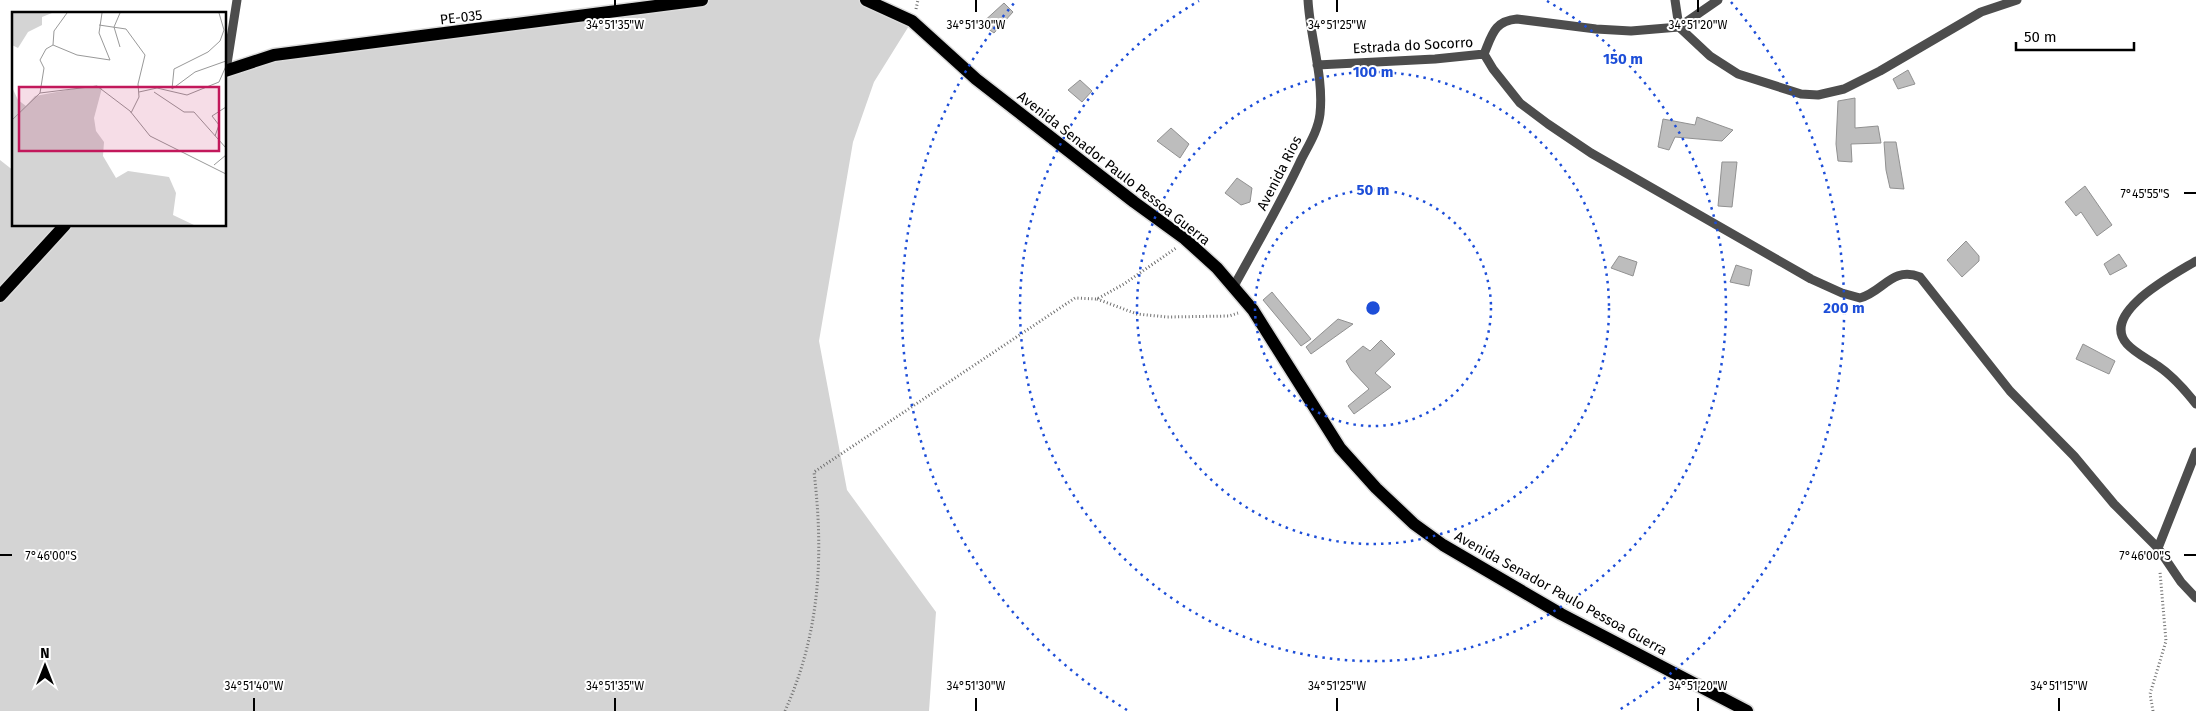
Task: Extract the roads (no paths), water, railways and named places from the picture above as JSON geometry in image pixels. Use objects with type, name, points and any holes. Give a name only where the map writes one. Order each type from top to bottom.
[{"type":"main road","name":"PE-035","points":[[226,70],[274,55],[702,0]]},
{"type":"main road","name":"Avenida Senador Paulo Pessoa Guerra","points":[[866,0],[912,21],[976,79],[1134,202],[1185,238],[1234,286],[1253,310],[1310,404],[1340,448],[1376,488],[1414,524],[1443,545],[1561,614],[1747,711]]},
{"type":"main road","points":[[0,296],[64,226]]},
{"type":"street","points":[[226,64],[237,0]]},
{"type":"street","name":"Avenida Rios","points":[[1234,286],[1279,205],[1315,132],[1320,109],[1317,64],[1308,0]]},
{"type":"street","points":[[1675,0],[1679,27],[1710,56],[1738,74],[1800,94],[1818,95],[1844,89],[1880,71],[1981,12],[2017,0]]},
{"type":"street","points":[[1679,27],[1718,0]]},
{"type":"street","name":"Estrada do Socorro","points":[[1317,64],[1435,59],[1484,54],[1497,26],[1506,20],[1517,19],[1596,29],[1631,31],[1679,27]]},
{"type":"street","points":[[1484,54],[1507,88],[1520,102],[1548,124],[1639,182],[1811,279],[1842,294],[1860,298],[1895,276],[1913,274],[1920,276],[2010,391],[2074,456],[2114,504],[2158,548],[2181,582],[2196,598]]},
{"type":"street","points":[[2196,261],[2169,277],[2134,303],[2124,315],[2120,326],[2121,336],[2128,345],[2174,379],[2196,404]]},
{"type":"street","points":[[2158,548],[2196,452]]}]
